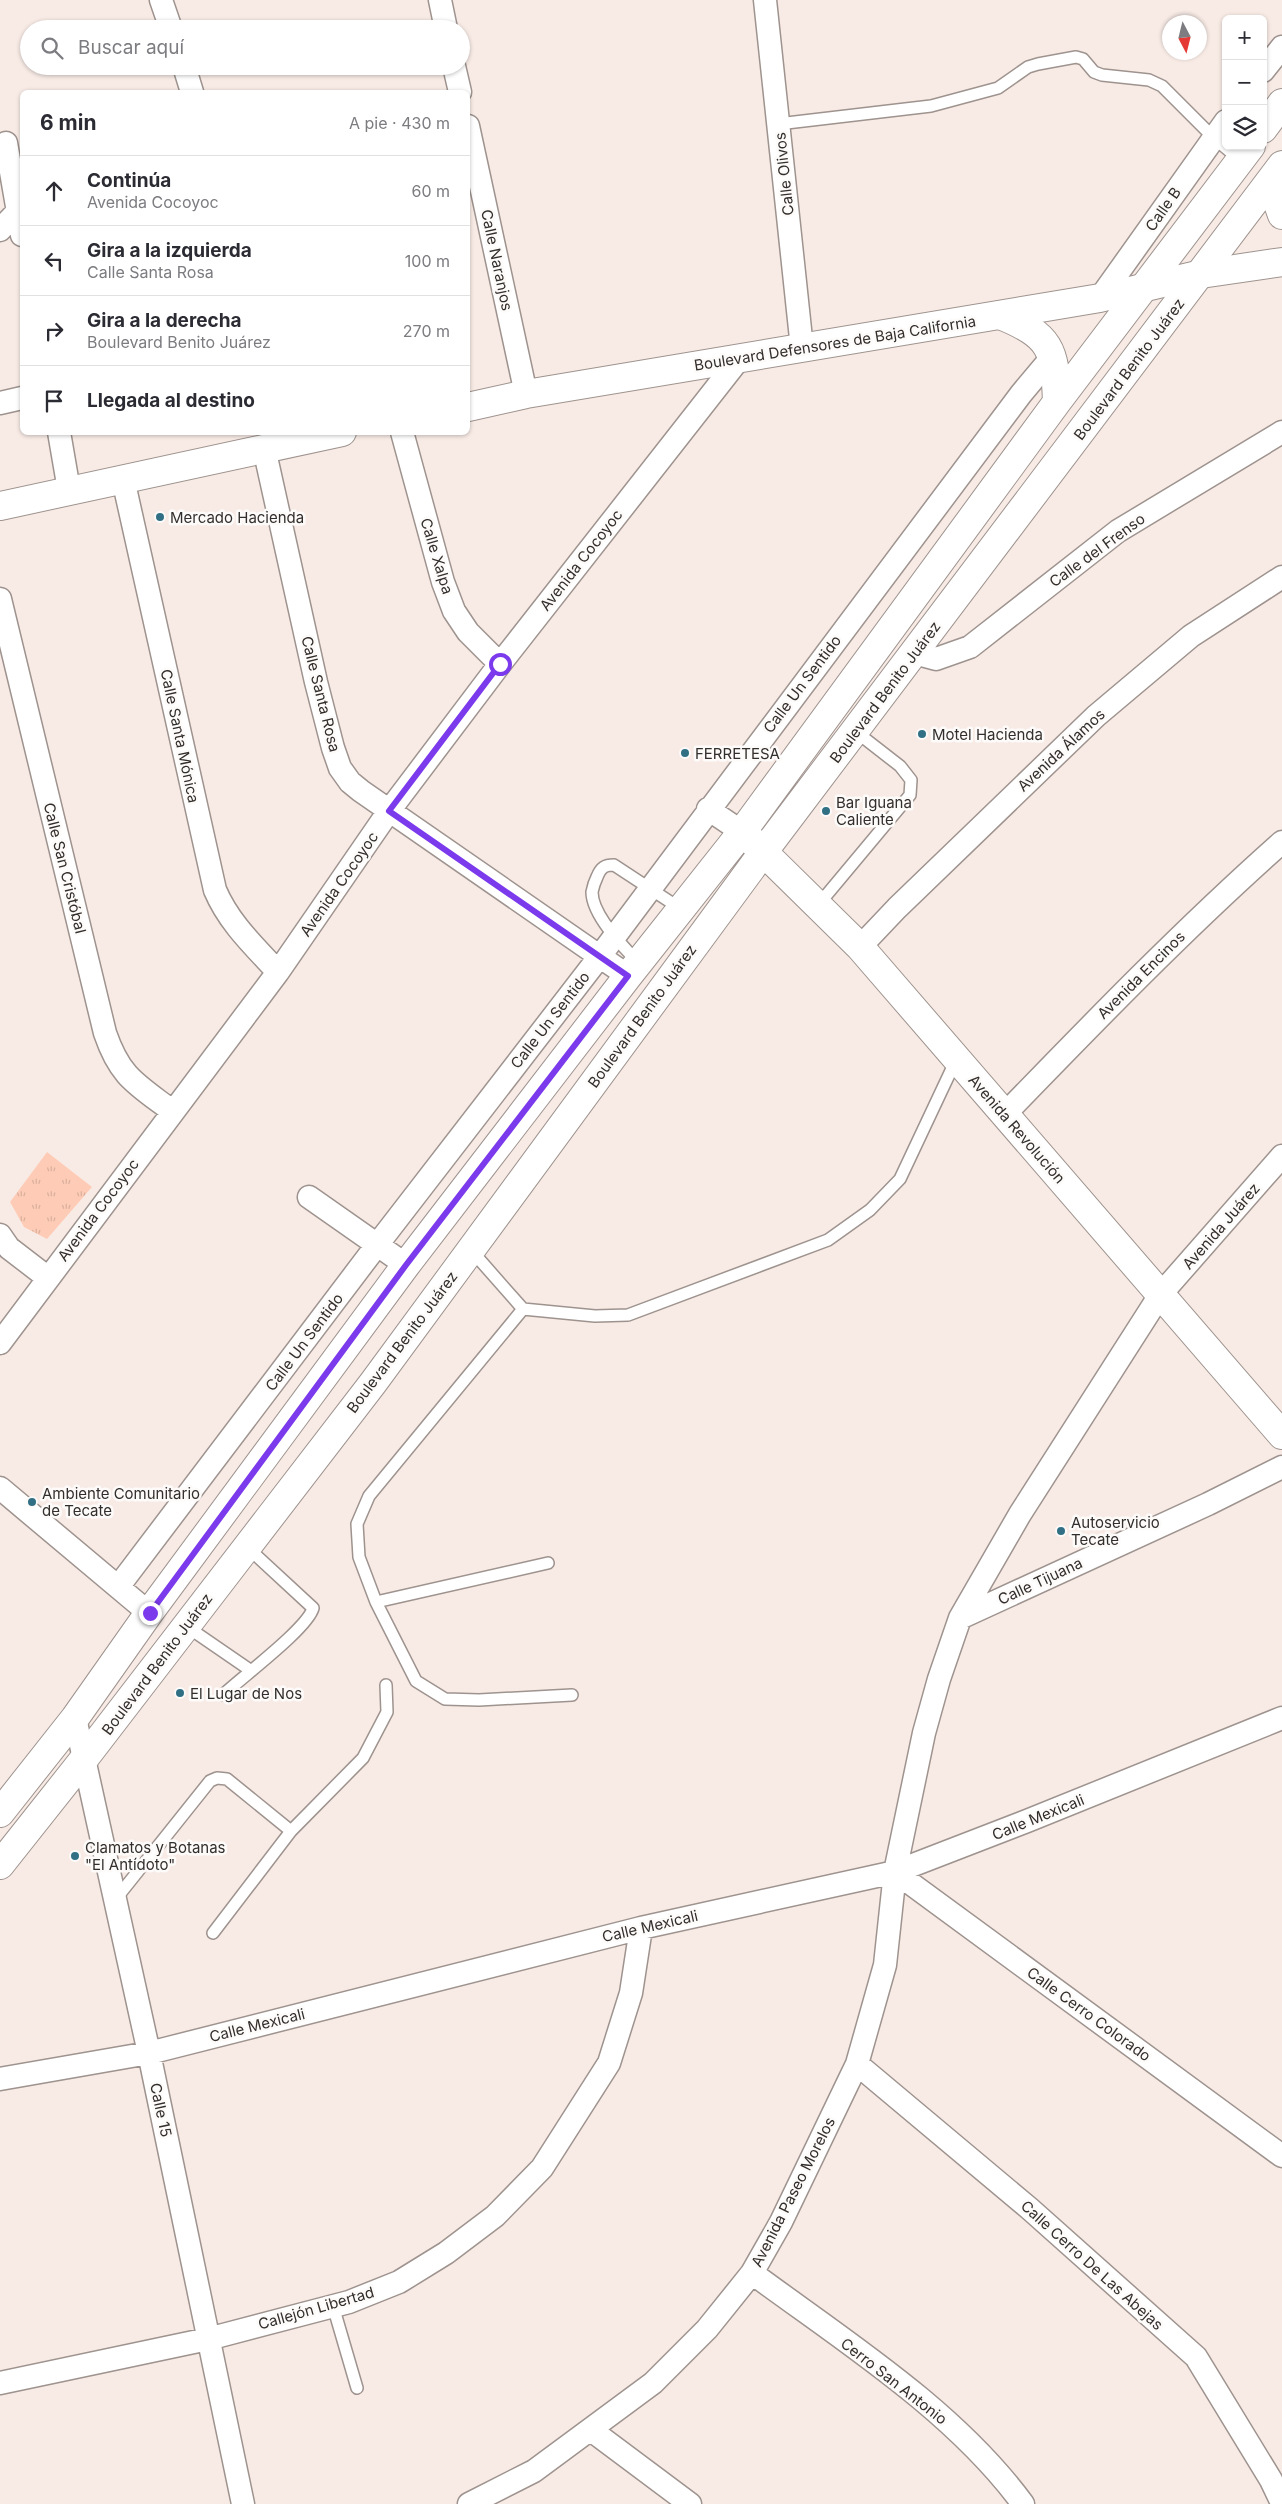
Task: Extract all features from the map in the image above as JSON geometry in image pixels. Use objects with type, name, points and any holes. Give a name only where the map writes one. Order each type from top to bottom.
[{"type":"main road","points":[[1267,123],[1282,103]]},
{"type":"main road","points":[[0,1813],[75,1718],[406,1265],[633,969],[742,832],[1057,402],[1246,154]]},
{"type":"main road","points":[[1279,169],[1277,201],[1282,215]]},
{"type":"main road","name":"Boulevard Benito Juárez","points":[[0,1865],[84,1759],[372,1383],[764,851],[1279,169]]},
{"type":"main road","name":"Boulevard Defensores de Baja California","points":[[470,407],[526,394],[1140,292],[1201,274],[1282,262]]},
{"type":"main road","points":[[1088,422],[1096,383],[1144,317],[1144,307],[1140,292]]},
{"type":"main road","points":[[1000,315],[1029,327],[1049,347],[1056,368],[1057,402]]},
{"type":"main road","points":[[0,506],[276,442],[322,435]]},
{"type":"main road","name":"Avenida Revolución","points":[[742,832],[819,904],[860,947],[1282,1435]]},
{"type":"street","points":[[161,0],[168,20]]},
{"type":"street","points":[[440,0],[444,20]]},
{"type":"street","name":"Calle Olivos","points":[[765,0],[802,348]]},
{"type":"street","points":[[1267,67],[1282,47]]},
{"type":"street","points":[[187,75],[191,90]]},
{"type":"street","points":[[456,75],[460,90]]},
{"type":"street","name":"Calle B","points":[[1100,298],[1220,129]]},
{"type":"street","name":"Calle Naranjos","points":[[470,135],[526,394]]},
{"type":"street","points":[[6,143],[20,223]]},
{"type":"street","points":[[0,230],[18,211]]},
{"type":"street","name":"Calle Un Sentido","points":[[118,1587],[377,1245],[600,956],[612,937],[1020,394],[1052,357]]},
{"type":"street","name":"Avenida Cocoyoc","points":[[0,1343],[278,972],[389,811],[500,664],[739,359]]},
{"type":"street","points":[[0,403],[20,398]]},
{"type":"street","name":"Calle del Frenso","points":[[914,653],[936,659],[970,647],[1118,531],[1282,432]]},
{"type":"street","points":[[59,435],[69,490]]},
{"type":"street","name":"Calle Xalpa","points":[[403,435],[443,582],[454,611],[468,632],[500,664]]},
{"type":"street","name":"Calle Santa Rosa","points":[[276,442],[316,682],[340,768],[350,782],[389,811],[600,956],[633,969]]},
{"type":"street","name":"Calle Santa Mónica","points":[[123,479],[215,890],[223,909],[234,925],[278,972]]},
{"type":"street","name":"Avenida Álamos","points":[[860,947],[972,835],[1096,716],[1191,636],[1282,577]]},
{"type":"street","name":"Calle San Cristóbal","points":[[0,599],[105,1034],[113,1057],[124,1073],[172,1111]]},
{"type":"street","points":[[708,809],[742,832]]},
{"type":"street","name":"Avenida Encinos","points":[[1005,1114],[1130,985],[1224,894],[1282,842]]},
{"type":"street","name":"Avenida Juárez","points":[[960,1618],[1020,1514],[1160,1295],[1282,1156]]},
{"type":"street","points":[[309,1196],[406,1265]]},
{"type":"street","points":[[0,1235],[9,1248],[48,1278]]},
{"type":"street","name":"Calle Tijuana","points":[[960,1618],[1208,1504],[1282,1467]]},
{"type":"street","points":[[0,1488],[150,1613]]},
{"type":"street","name":"Avenida Paseo Morelos","points":[[469,2504],[534,2472],[652,2383],[707,2328],[752,2272],[781,2222],[857,2064],[885,1965],[895,1872],[924,1733],[939,1679],[960,1618]]},
{"type":"street","name":"Calle 15","points":[[75,1718],[149,2053],[243,2504]]},
{"type":"street","name":"Calle Mexicali","points":[[0,2079],[149,2053],[641,1928],[895,1872],[1027,1822],[1282,1718]]},
{"type":"street","name":"Calle Cerro Colorado","points":[[895,1872],[1282,2156]]},
{"type":"street","name":"Callejón Libertad","points":[[0,2383],[208,2339],[332,2306],[399,2282],[446,2254],[494,2216],[542,2168],[609,2063],[631,1993],[641,1928]]},
{"type":"street","name":"Calle Cerro De Las Abejas","points":[[857,2064],[1030,2209],[1196,2357],[1271,2480],[1282,2503]]},
{"type":"street","name":"Cerro San Antonio","points":[[752,2272],[924,2402],[972,2445],[1008,2484],[1023,2504]]},
{"type":"street","points":[[591,2430],[690,2504]]},
{"type":"lane","points":[[778,124],[931,106],[998,88],[1028,67],[1076,57],[1083,59],[1094,72],[1102,75],[1149,80],[1162,86],[1220,129],[1246,154]]},
{"type":"lane","points":[[819,904],[910,795],[911,780],[900,766],[855,731]]},
{"type":"lane","points":[[633,969],[612,937],[593,899],[592,890],[600,870],[606,865],[614,865],[681,909]]},
{"type":"lane","points":[[470,1250],[523,1308],[595,1316],[628,1315],[828,1240],[870,1210],[900,1179],[957,1058]]},
{"type":"lane","points":[[523,1308],[369,1496],[357,1524],[358,1557],[376,1602],[416,1681],[445,1698],[479,1700],[572,1695]]},
{"type":"lane","points":[[222,1694],[297,1630],[311,1615],[313,1608],[247,1547]]},
{"type":"lane","points":[[376,1602],[548,1563]]},
{"type":"lane","points":[[186,1626],[250,1670]]},
{"type":"lane","points":[[214,1933],[291,1831],[364,1758],[387,1712],[386,1686]]},
{"type":"lane","points":[[115,1900],[210,1781],[217,1778],[227,1779],[291,1831]]},
{"type":"lane","points":[[332,2306],[358,2388]]},
{"type":"green space","points":[[47,1152],[92,1187],[47,1239],[24,1227],[10,1202]]},
{"type":"place","name":"Mercado Hacienda","points":[[160,517]]},
{"type":"place","name":"Motel Hacienda","points":[[922,734]]},
{"type":"place","name":"FERRETESA","points":[[685,753]]},
{"type":"place","name":"Bar Iguana Caliente","points":[[826,811]]},
{"type":"place","name":"Ambiente Comunitario de Tecate","points":[[32,1502]]},
{"type":"place","name":"Autoservicio Tecate","points":[[1061,1531]]},
{"type":"place","name":"El Lugar de Nos","points":[[180,1693]]},
{"type":"place","name":"Clamatos y Botanas \"El Antídoto\"","points":[[75,1856]]},
{"type":"route","points":[[150,1613],[406,1265],[628,976],[389,811],[500,664]]}]
